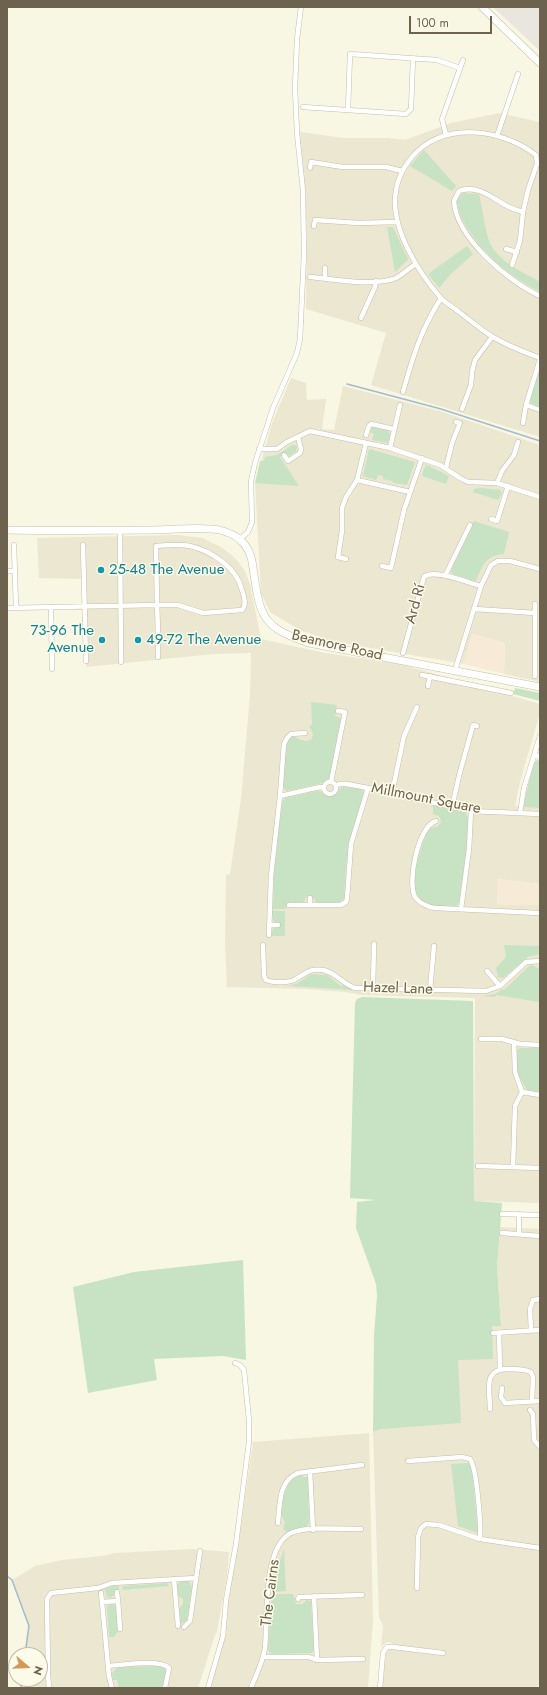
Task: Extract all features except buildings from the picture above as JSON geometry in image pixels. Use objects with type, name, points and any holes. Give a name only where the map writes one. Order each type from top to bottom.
[{"type":"main road","points":[[482,7],[540,63]]},
{"type":"main road","points":[[7,530],[219,530],[230,533],[240,539]]},
{"type":"main road","name":"Beamore Road","points":[[240,539],[251,556],[257,599],[262,613],[276,629],[290,637],[309,643],[540,687]]},
{"type":"street","points":[[240,539],[248,532],[252,522],[251,481],[259,449],[297,353],[300,339],[304,254],[303,191],[297,133],[295,88],[297,39],[301,7]]},
{"type":"street","points":[[348,110],[350,54],[437,60],[460,68]]},
{"type":"street","points":[[303,107],[406,114],[411,109],[413,59]]},
{"type":"street","points":[[446,135],[442,119],[463,60]]},
{"type":"street","points":[[497,136],[518,74]]},
{"type":"street","points":[[512,265],[520,241],[523,212],[528,190],[538,159],[532,152],[518,144],[497,136],[468,132],[446,135],[433,140],[419,149],[402,171],[396,193],[397,222],[416,264],[441,298],[492,337],[540,359],[526,406],[523,423]]},
{"type":"street","points":[[310,168],[311,162],[343,167],[386,167],[402,171]]},
{"type":"street","points":[[523,212],[507,206],[491,195],[479,190],[468,189],[460,191],[454,201],[459,218],[481,251],[505,274],[525,288],[540,296]]},
{"type":"street","points":[[314,226],[315,220],[358,223],[397,222]]},
{"type":"street","points":[[506,248],[517,252]]},
{"type":"street","points":[[310,277],[376,281],[398,277],[416,264]]},
{"type":"street","points":[[325,268],[325,278]]},
{"type":"street","points":[[361,318],[375,287],[376,281]]},
{"type":"street","points":[[403,392],[417,344],[426,324],[441,298]]},
{"type":"street","points":[[462,409],[471,385],[472,372],[475,362],[492,337]]},
{"type":"street","points":[[390,448],[400,405]]},
{"type":"street","points":[[526,406],[540,410]]},
{"type":"street","points":[[446,468],[452,443],[460,423],[456,422]]},
{"type":"street","points":[[366,435],[368,426],[371,424],[394,429]]},
{"type":"street","points":[[259,449],[277,449],[310,431],[390,448],[422,458],[446,468],[468,482],[497,483],[540,497]]},
{"type":"street","points":[[284,455],[288,461],[300,454],[301,449],[298,437]]},
{"type":"street","points":[[497,483],[502,471],[514,455],[518,442]]},
{"type":"street","points":[[346,559],[338,557],[342,530],[342,508],[346,497],[357,480],[366,443]]},
{"type":"street","points":[[382,566],[391,568],[410,492],[422,458]]},
{"type":"street","points":[[357,480],[410,492]]},
{"type":"street","points":[[491,520],[497,521],[508,486]]},
{"type":"street","name":"Ard Rí","points":[[445,576],[470,525]]},
{"type":"street","points":[[120,530],[121,662]]},
{"type":"street","points":[[14,545],[16,608]]},
{"type":"street","points":[[83,545],[86,661]]},
{"type":"street","points":[[7,608],[84,606],[120,606],[157,605],[178,605],[203,613],[239,611],[245,607],[246,602],[241,583],[238,578],[218,559],[203,551],[189,546],[156,546],[157,605],[158,657]]},
{"type":"street","points":[[455,670],[481,586],[491,565],[498,560],[510,561],[540,570]]},
{"type":"street","points":[[7,571],[15,571]]},
{"type":"street","name":"Ard Rí","points":[[403,653],[424,577],[432,573],[481,586]]},
{"type":"street","points":[[535,604],[535,676]]},
{"type":"street","points":[[50,607],[52,669]]},
{"type":"street","points":[[475,609],[535,613]]},
{"type":"street","points":[[422,675],[511,693]]},
{"type":"street","points":[[428,686],[430,676]]},
{"type":"street","points":[[502,691],[504,680]]},
{"type":"street","points":[[392,793],[408,721],[417,707]]},
{"type":"street","points":[[336,786],[332,782],[345,712],[338,711]]},
{"type":"street","points":[[452,807],[473,725],[477,726]]},
{"type":"street","points":[[269,935],[271,876],[280,796],[283,752],[285,741],[291,734],[305,733]]},
{"type":"street","points":[[520,813],[524,788],[540,736]]},
{"type":"street","points":[[534,755],[540,757]]},
{"type":"street","name":"Millmount Square","points":[[324,788],[327,784],[332,782]]},
{"type":"street","name":"Millmount Square","points":[[324,788],[327,793],[331,794],[335,792],[336,786],[339,784],[347,784],[471,811],[540,814]]},
{"type":"street","name":"Millmount Square","points":[[280,796],[320,787],[324,788]]},
{"type":"street","points":[[289,905],[341,905],[347,899],[351,844],[368,788]]},
{"type":"street","points":[[461,909],[469,849],[471,811]]},
{"type":"street","points":[[436,821],[428,826],[416,852],[413,876],[414,896],[421,903],[430,907],[538,913]]},
{"type":"street","points":[[310,898],[310,905]]},
{"type":"street","points":[[269,925],[278,925]]},
{"type":"street","points":[[373,988],[374,944]]},
{"type":"street","name":"Hazel Lane","points":[[263,945],[264,976],[269,982],[291,981],[309,970],[323,970],[333,974],[349,986],[356,988],[486,992],[500,986],[526,962],[540,961]]},
{"type":"street","points":[[430,990],[434,946]]},
{"type":"street","points":[[487,971],[500,986]]},
{"type":"street","points":[[481,1039],[502,1039],[520,1044],[540,1045]]},
{"type":"street","points":[[513,1167],[515,1106],[522,1092],[515,1072],[514,1042]]},
{"type":"street","points":[[522,1092],[540,1095]]},
{"type":"street","points":[[478,1166],[540,1168]]},
{"type":"street","points":[[502,1214],[540,1215]]},
{"type":"street","points":[[519,1214],[519,1234]]},
{"type":"street","points":[[502,1234],[540,1236]]},
{"type":"street","points":[[530,1330],[531,1305],[533,1300],[540,1299]]},
{"type":"street","points":[[493,1333],[540,1330]]},
{"type":"street","points":[[499,1333],[500,1369]]},
{"type":"street","points":[[208,1688],[222,1636],[250,1436],[244,1370],[240,1365],[235,1363]]},
{"type":"street","points":[[490,1409],[490,1378],[492,1373],[500,1369],[526,1370],[531,1372],[533,1377],[532,1401]]},
{"type":"street","points":[[502,1388],[502,1397],[505,1403],[540,1401]]},
{"type":"street","points":[[530,1410],[533,1414],[534,1440],[540,1447]]},
{"type":"street","points":[[408,1461],[462,1457],[470,1459],[473,1463],[481,1529],[480,1539]]},
{"type":"street","points":[[278,1524],[282,1493],[286,1481],[293,1475],[362,1465]]},
{"type":"street","points":[[310,1472],[312,1530]]},
{"type":"street","points":[[417,1588],[418,1537],[424,1525],[429,1523],[480,1539],[540,1548]]},
{"type":"street","name":"The Cairns","points":[[251,1688],[264,1657],[270,1577],[276,1551],[283,1540],[291,1534],[301,1530],[361,1529]]},
{"type":"street","points":[[184,1627],[190,1621],[200,1550]]},
{"type":"street","points":[[49,1688],[47,1599],[49,1594],[56,1591],[98,1588],[112,1583],[174,1578],[196,1578]]},
{"type":"street","points":[[174,1578],[178,1626]]},
{"type":"street","points":[[117,1592],[120,1629]]},
{"type":"street","points":[[101,1593],[108,1666],[112,1688]]},
{"type":"street","name":"The Cairns","points":[[298,1599],[299,1597],[314,1596],[362,1595]]},
{"type":"street","points":[[314,1596],[317,1660]]},
{"type":"street","points":[[102,1602],[118,1600]]},
{"type":"street","points":[[380,1688],[383,1653],[387,1647],[443,1653]]},
{"type":"street","points":[[264,1657],[309,1657],[317,1660],[363,1659]]},
{"type":"street","points":[[108,1666],[157,1663],[166,1664],[169,1668],[169,1672],[165,1688]]},
{"type":"shaded area","points":[[493,7],[540,7],[540,51]]},
{"type":"shaded area","points":[[499,113],[540,122],[540,437],[371,385],[386,333],[306,309],[307,232],[300,132],[344,138],[389,138],[405,140],[451,123]]},
{"type":"shaded area","points":[[291,378],[306,383],[307,400],[326,399],[322,429],[334,430],[343,386],[443,412],[540,445],[540,682],[504,674],[505,643],[472,634],[464,664],[330,641],[298,629],[270,612],[261,593],[255,483],[272,423]]},
{"type":"shaded area","points":[[178,535],[202,538],[221,547],[236,559],[245,571],[250,584],[261,639],[325,653],[400,664],[540,704],[540,713],[520,782],[515,806],[540,806],[540,884],[498,879],[497,905],[540,905],[540,1203],[474,1201],[475,998],[362,995],[346,992],[306,989],[227,987],[225,941],[226,875],[230,874],[241,799],[250,695],[251,653],[213,654],[86,667],[85,579],[39,578],[37,538]]},
{"type":"shaded area","points":[[472,634],[505,643],[504,674],[464,664]]},
{"type":"shaded area","points":[[498,879],[540,884],[540,905],[497,905]]},
{"type":"shaded area","points":[[500,1227],[540,1229],[540,1685],[534,1688],[382,1688],[386,1653],[388,1650],[393,1649],[392,1643],[387,1642],[381,1647],[383,1626],[379,1617],[373,1432],[381,1429],[458,1360],[492,1326],[501,1326],[497,1267]]},
{"type":"shaded area","points":[[369,1433],[373,1620],[368,1688],[209,1688],[220,1648],[227,1597],[238,1546],[253,1442]]},
{"type":"shaded area","points":[[193,1549],[229,1552],[227,1576],[217,1632],[198,1688],[20,1688],[48,1687],[48,1647],[25,1647],[28,1625],[12,1580],[35,1566],[62,1560],[102,1556],[114,1553]]},
{"type":"green space","points":[[424,150],[456,186],[452,191],[410,166]]},
{"type":"green space","points":[[462,193],[479,194],[491,245],[507,262],[540,282],[540,292],[518,279],[498,264],[473,237],[460,214],[458,207],[457,200]]},
{"type":"green space","points":[[387,227],[393,227],[408,259],[395,272]]},
{"type":"green space","points":[[467,246],[473,254],[451,274],[439,288],[428,274]]},
{"type":"green space","points":[[540,368],[540,407],[531,403],[530,399]]},
{"type":"green space","points":[[372,427],[388,430],[390,434],[388,443],[372,440],[374,434],[370,432]]},
{"type":"green space","points":[[292,445],[297,447],[296,451],[289,456],[285,453],[280,457],[299,486],[255,483],[260,461],[264,461],[265,457],[277,455]]},
{"type":"green space","points":[[369,449],[415,462],[407,485],[393,483],[392,481],[383,479],[383,476],[378,475],[377,479],[375,480],[363,476]]},
{"type":"green space","points":[[425,464],[449,476],[446,484],[422,476],[424,468],[426,467]]},
{"type":"green space","points":[[480,488],[500,490],[502,493],[498,500],[473,492],[474,489]]},
{"type":"green space","points":[[474,521],[509,532],[504,554],[489,559],[483,566],[476,581],[454,575],[451,572],[458,552]]},
{"type":"green space","points":[[515,688],[540,693],[540,701],[513,694]]},
{"type":"green space","points":[[311,702],[337,705],[335,716],[341,718],[329,779],[323,783],[286,791],[283,786],[286,744],[292,736],[304,741],[312,739],[313,734],[309,726],[312,725]]},
{"type":"green space","points":[[537,760],[540,760],[540,808],[523,807],[533,764]]},
{"type":"green space","points":[[342,787],[361,789],[365,793],[349,842],[344,899],[331,904],[316,902],[313,897],[307,896],[303,903],[287,903],[286,909],[273,909],[274,872],[282,802],[285,798],[317,791],[328,796],[333,796]]},
{"type":"green space","points":[[433,805],[465,813],[468,817],[467,846],[459,903],[456,906],[430,905],[422,901],[417,895],[415,887],[416,866],[428,829],[438,826],[441,822],[439,816],[433,814]]},
{"type":"green space","points":[[272,911],[285,911],[285,936],[271,936],[273,928],[280,927],[280,923],[276,923],[273,920]]},
{"type":"green space","points":[[540,937],[540,954],[528,957],[503,978],[498,977],[496,968],[506,957],[504,945],[539,946]]},
{"type":"green space","points":[[533,965],[540,970],[539,1002],[497,995],[494,997],[482,996],[495,994],[502,989],[504,990],[529,966]]},
{"type":"green space","points":[[311,974],[327,975],[341,986],[342,985],[354,990],[289,986],[298,983]]},
{"type":"green space","points":[[362,997],[473,1001],[474,1201],[502,1203],[497,1267],[501,1326],[492,1326],[493,1359],[458,1360],[461,1423],[381,1429],[373,1432],[374,1335],[377,1296],[376,1284],[356,1228],[357,1202],[376,1200],[350,1198],[355,1003],[357,999]]},
{"type":"green space","points":[[520,1048],[540,1048],[540,1092],[527,1090],[517,1073],[517,1050]]},
{"type":"green space","points":[[243,1260],[246,1360],[223,1356],[154,1359],[157,1380],[88,1393],[73,1287],[134,1272]]},
{"type":"green space","points":[[470,1463],[472,1469],[478,1533],[458,1526],[451,1464]]},
{"type":"green space","points":[[302,1475],[304,1477],[308,1477],[309,1523],[306,1527],[287,1532],[283,1529],[285,1522],[281,1515],[284,1496],[291,1481]]},
{"type":"green space","points":[[284,1549],[286,1591],[274,1592],[277,1570]]},
{"type":"green space","points":[[181,1581],[189,1581],[192,1587],[187,1621],[180,1624],[179,1609],[183,1604],[183,1599],[178,1596],[177,1585]]},
{"type":"green space","points":[[167,1583],[169,1586],[122,1590],[123,1586]]},
{"type":"green space","points":[[112,1586],[119,1586],[119,1590],[114,1590],[114,1595],[110,1598],[107,1597],[105,1590],[100,1591]]},
{"type":"green space","points":[[272,1594],[293,1594],[296,1604],[303,1604],[306,1600],[311,1601],[314,1648],[312,1653],[273,1654],[269,1652],[268,1648]]},
{"type":"green space","points":[[111,1603],[116,1607],[118,1631],[114,1637],[109,1637],[107,1607]]},
{"type":"green space","points":[[163,1666],[167,1671],[163,1688],[119,1688],[117,1680],[113,1680],[112,1673],[118,1667]]},
{"type":"waterway","points":[[347,384],[441,409],[540,441]]},
{"type":"waterway","points":[[7,1576],[12,1580],[29,1626],[26,1647]]},
{"type":"place","name":"25-48 The Avenue","points":[[101,570]]},
{"type":"place","name":"73-96 The Avenue","points":[[102,640]]},
{"type":"place","name":"49-72 The Avenue","points":[[138,640]]}]
